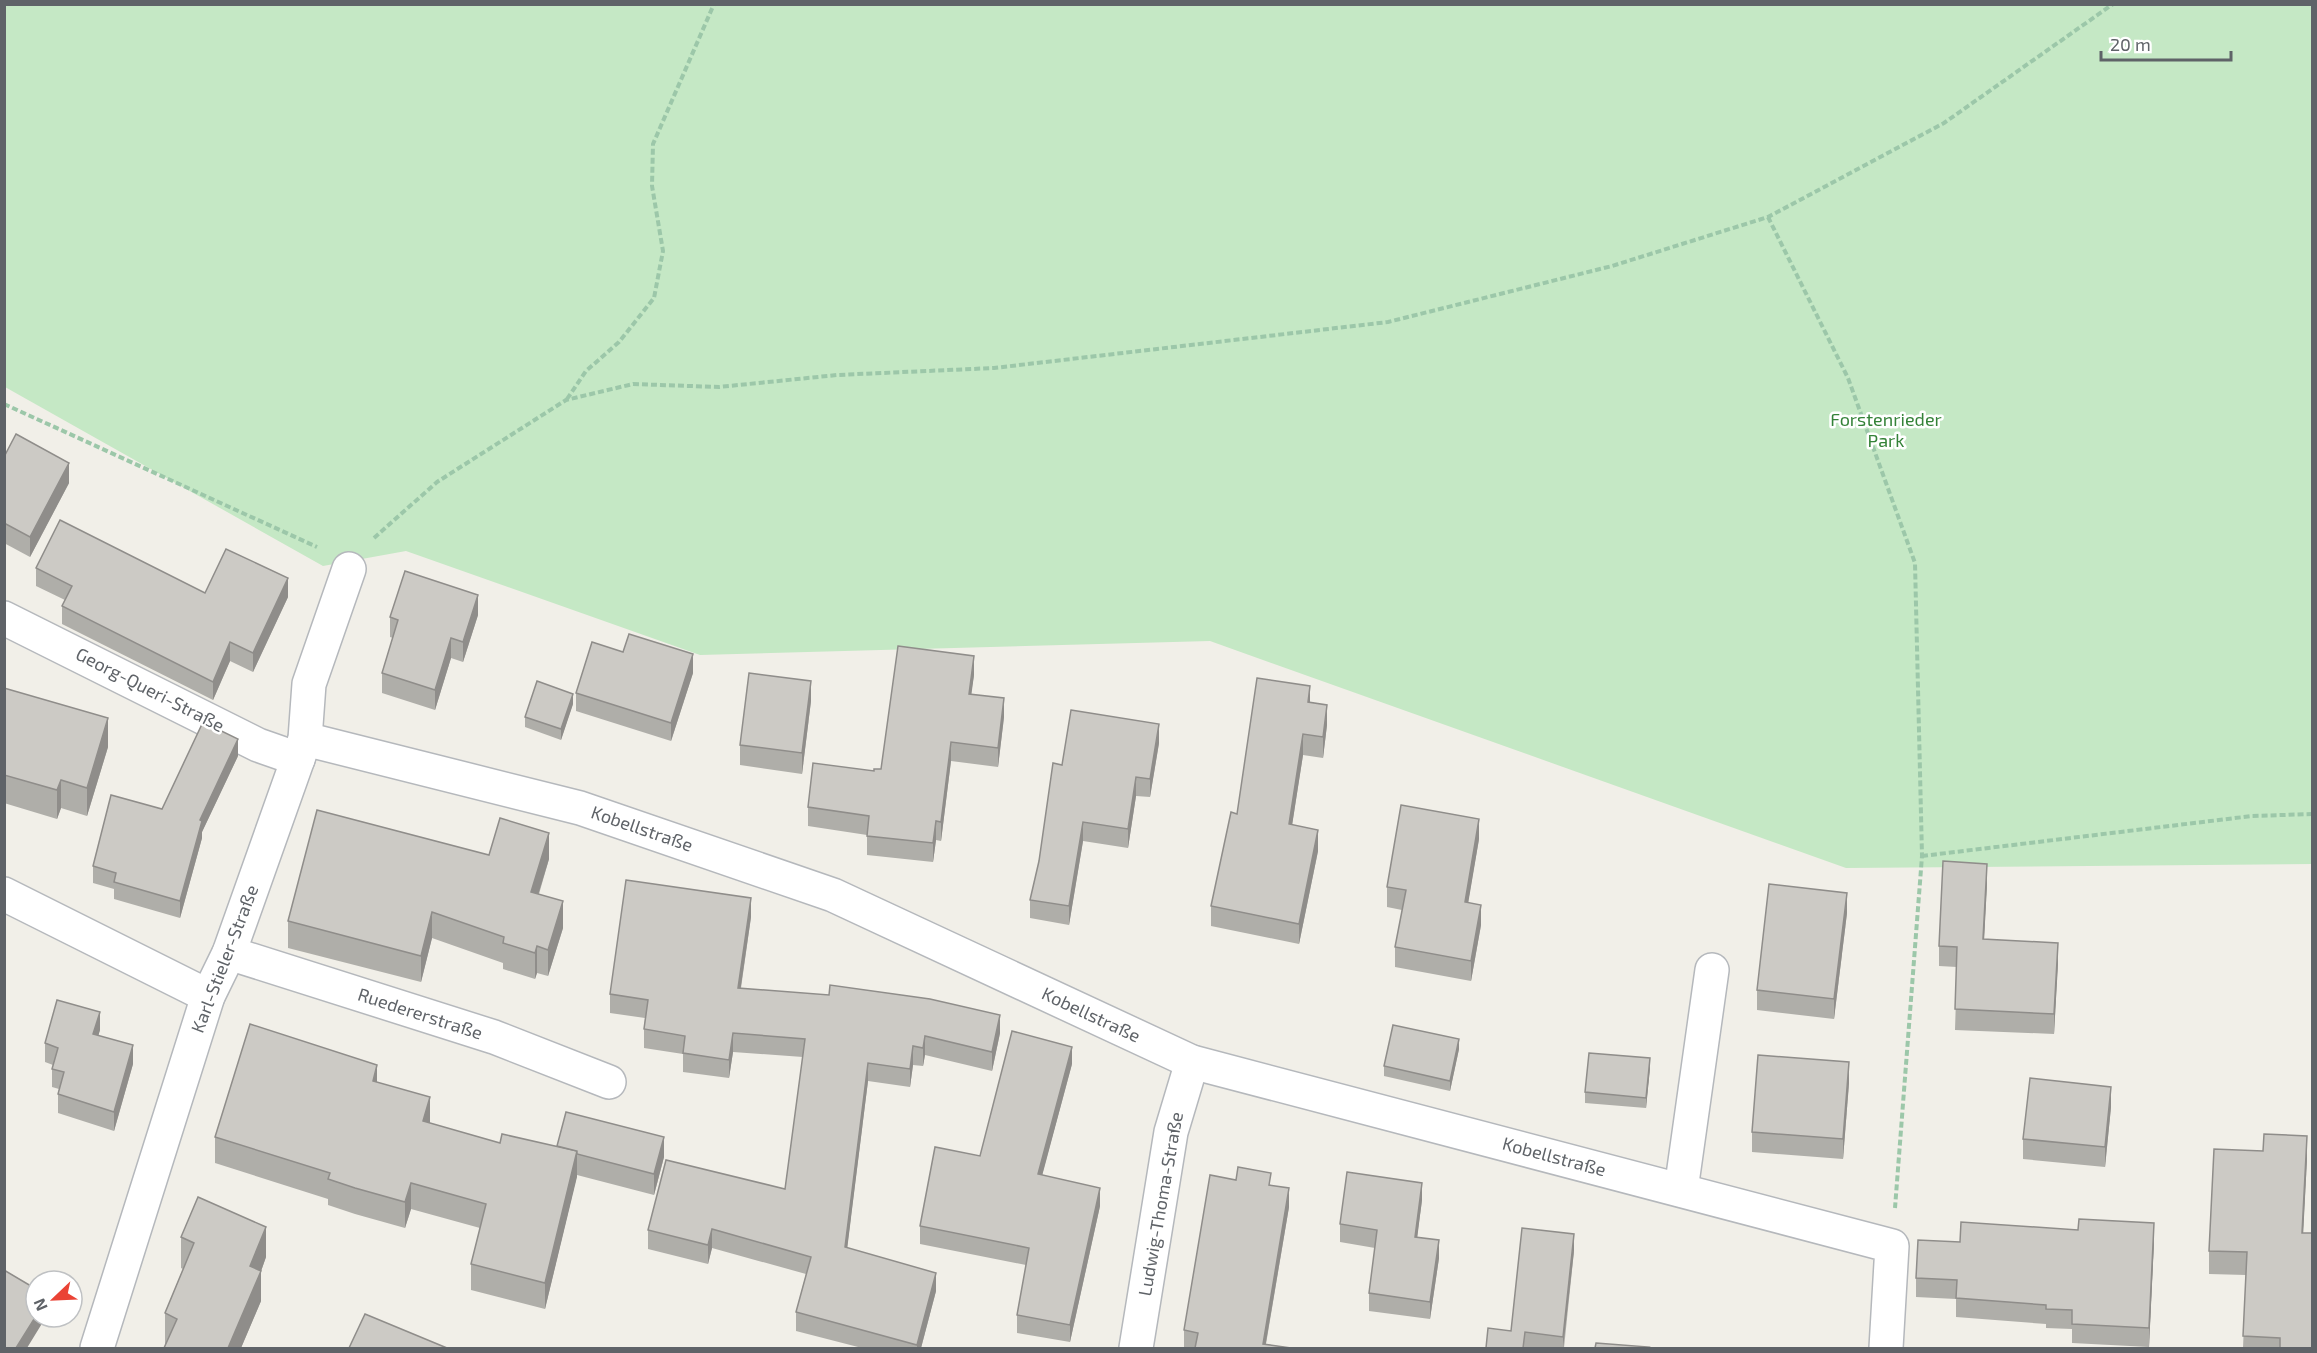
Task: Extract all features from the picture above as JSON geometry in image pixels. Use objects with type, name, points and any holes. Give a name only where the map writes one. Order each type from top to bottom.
[{"type":"street","name":"Karl-Stieler-Straße","points":[[97,1348],[208,996],[229,953],[301,749],[309,684],[349,569]]},
{"type":"street","name":"Georg-Queri-Straße","points":[[4,618],[258,745],[301,749]]},
{"type":"street","name":"Kobellstraße","points":[[301,749],[580,808],[834,895],[1192,1062],[1892,1246]]},
{"type":"street","points":[[4,894],[208,996]]},
{"type":"street","name":"Ruedererstraße","points":[[229,953],[494,1037],[609,1082]]},
{"type":"street","points":[[1681,1190],[1712,970]]},
{"type":"street","name":"Ludwig-Thoma-Straße","points":[[1136,1348],[1172,1132],[1192,1062]]},
{"type":"street","points":[[1886,1348],[1892,1246]]},
{"type":"path","points":[[566,400],[586,371],[620,342],[654,298],[663,250],[652,186],[653,144],[714,4]]},
{"type":"path","points":[[4,404],[332,554],[349,569],[374,537],[437,482],[566,400],[633,384],[720,387],[837,375],[994,368],[1388,322],[1612,266],[1768,217],[1944,123],[2113,4]]},
{"type":"path","points":[[1768,217],[1848,378],[1915,563],[1922,856],[1892,1246]]},
{"type":"path","points":[[1922,856],[2252,816],[2313,814]]},
{"type":"green space","name":"Forstenrieder Park","points":[[5,5],[2312,5],[2312,864],[1846,868],[1210,641],[700,655],[406,551],[323,566],[5,387]]},
{"type":"building","points":[[16,434],[69,463],[30,537],[4,523],[4,457]]},
{"type":"building","points":[[60,520],[205,593],[226,549],[288,578],[253,653],[230,642],[213,682],[62,606],[72,586],[36,568]]},
{"type":"building","points":[[405,571],[478,595],[463,642],[451,638],[435,690],[382,673],[398,620],[390,617]]},
{"type":"building","points":[[629,634],[693,654],[671,723],[576,693],[592,642],[623,652]]},
{"type":"building","points":[[898,646],[974,656],[969,694],[1004,698],[998,748],[951,742],[941,822],[936,821],[933,843],[867,836],[869,816],[808,807],[813,763],[874,771],[874,769],[881,769]]},
{"type":"building","points":[[749,673],[811,681],[802,753],[740,745]]},
{"type":"building","points":[[1257,678],[1310,686],[1308,702],[1327,705],[1323,737],[1303,734],[1289,824],[1318,830],[1299,924],[1211,906],[1231,812],[1237,814]]},
{"type":"building","points":[[537,681],[573,694],[561,729],[525,717]]},
{"type":"building","points":[[4,688],[108,718],[87,788],[61,780],[57,790],[4,775]]},
{"type":"building","points":[[1071,710],[1159,724],[1150,779],[1136,777],[1128,829],[1083,822],[1069,906],[1030,900],[1039,861],[1053,763],[1062,765]]},
{"type":"building","points":[[203,722],[238,739],[200,820],[202,821],[180,901],[114,882],[116,873],[93,866],[111,795],[162,809]]},
{"type":"building","points":[[1401,805],[1479,819],[1465,902],[1481,905],[1471,961],[1395,947],[1406,890],[1387,887]]},
{"type":"building","points":[[317,810],[489,855],[500,818],[549,833],[531,892],[563,901],[548,950],[537,946],[535,953],[503,943],[504,937],[432,912],[421,956],[288,921]]},
{"type":"building","points":[[1943,861],[1987,864],[1983,939],[2058,943],[2054,1014],[1955,1009],[1957,947],[1939,946]]},
{"type":"building","points":[[626,880],[751,898],[738,988],[829,995],[830,985],[930,999],[1000,1015],[992,1052],[925,1036],[923,1048],[913,1046],[910,1069],[868,1063],[845,1247],[936,1273],[917,1345],[796,1312],[811,1257],[712,1229],[708,1245],[648,1230],[666,1160],[785,1189],[805,1039],[733,1033],[729,1060],[683,1053],[685,1036],[644,1029],[648,1000],[610,994]]},
{"type":"building","points":[[1769,884],[1847,893],[1834,999],[1757,990]]},
{"type":"building","points":[[57,1000],[100,1012],[93,1034],[133,1045],[114,1112],[58,1094],[64,1072],[52,1069],[58,1048],[45,1043]]},
{"type":"building","points":[[250,1024],[377,1065],[373,1081],[430,1097],[423,1121],[500,1143],[502,1134],[577,1151],[545,1283],[471,1264],[486,1204],[411,1183],[405,1202],[328,1179],[330,1173],[215,1137]]},
{"type":"building","points":[[1393,1025],[1459,1039],[1450,1081],[1384,1066]]},
{"type":"building","points":[[1012,1031],[1072,1047],[1038,1174],[1100,1188],[1070,1325],[1017,1315],[1029,1248],[920,1226],[935,1147],[980,1156]]},
{"type":"building","points":[[1589,1053],[1650,1058],[1646,1098],[1585,1092]]},
{"type":"building","points":[[1758,1055],[1849,1062],[1843,1139],[1752,1132]]},
{"type":"building","points":[[2030,1078],[2111,1087],[2105,1147],[2023,1139]]},
{"type":"building","points":[[566,1112],[664,1137],[654,1174],[577,1154],[577,1151],[557,1146]]},
{"type":"building","points":[[2264,1134],[2307,1136],[2302,1233],[2313,1233],[2313,1348],[2280,1348],[2280,1338],[2243,1336],[2247,1252],[2209,1251],[2214,1149],[2263,1151]]},
{"type":"building","points":[[1238,1167],[1271,1173],[1269,1185],[1289,1188],[1263,1344],[1291,1348],[1195,1348],[1198,1333],[1184,1330],[1210,1175],[1236,1180]]},
{"type":"building","points":[[1347,1172],[1422,1183],[1415,1237],[1439,1240],[1430,1302],[1369,1293],[1377,1230],[1340,1224]]},
{"type":"building","points":[[198,1197],[266,1227],[250,1266],[261,1271],[228,1348],[164,1348],[177,1319],[165,1313],[194,1243],[181,1237]]},
{"type":"building","points":[[2079,1219],[2154,1223],[2149,1328],[2072,1324],[2072,1310],[2046,1309],[2046,1305],[1956,1298],[1957,1280],[1916,1278],[1918,1240],[1960,1242],[1961,1222],[2078,1230]]},
{"type":"building","points":[[1522,1228],[1574,1234],[1563,1337],[1525,1332],[1523,1348],[1486,1348],[1488,1328],[1511,1331]]},
{"type":"building","points":[[4,1270],[24,1282],[24,1329],[28,1329],[16,1348],[4,1348]]},
{"type":"building","points":[[365,1314],[447,1348],[349,1348]]},
{"type":"building","points":[[1596,1343],[1649,1347],[1595,1348]]}]
